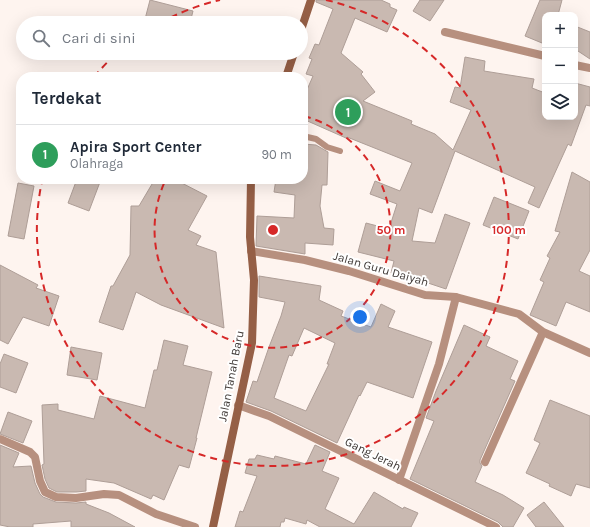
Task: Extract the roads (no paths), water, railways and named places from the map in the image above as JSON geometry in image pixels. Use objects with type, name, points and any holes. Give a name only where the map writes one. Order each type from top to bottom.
[{"type":"main road","points":[[306,16],[311,0]]},
{"type":"main road","points":[[288,72],[292,60]]},
{"type":"main road","name":"Jalan Tanah Baru","points":[[213,527],[252,343],[254,280],[251,251],[251,184]]},
{"type":"street","points":[[445,32],[542,55]]},
{"type":"street","points":[[578,66],[590,68]]},
{"type":"street","name":"Jalan Guru Daiyah","points":[[251,251],[305,260],[350,271],[425,295],[456,297],[519,314],[543,332],[590,353]]},
{"type":"street","points":[[399,480],[439,364],[456,297]]},
{"type":"street","points":[[485,462],[543,332]]},
{"type":"street","name":"Gang Jerah","points":[[238,405],[270,416],[496,527]]},
{"type":"street","points":[[0,439],[30,452],[35,458],[44,492],[56,497],[76,498],[104,494],[119,495],[156,514],[195,527]]},
{"type":"lane","points":[[308,137],[316,139],[328,147],[340,151]]},
{"type":"place","name":"Apira Sport Center","points":[[348,112]]}]
